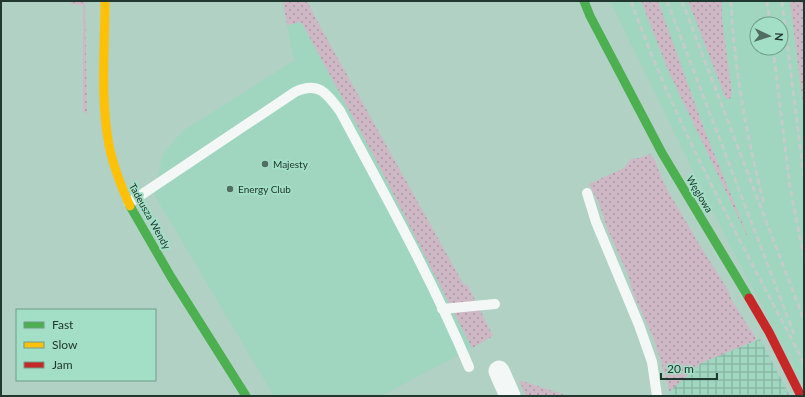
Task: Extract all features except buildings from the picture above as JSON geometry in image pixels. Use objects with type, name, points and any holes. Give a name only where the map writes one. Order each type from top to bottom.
[{"type":"street","name":"Tadeusza Wendy","points":[[105,1],[104,102],[109,145],[119,182],[171,276],[246,396]]},
{"type":"street","name":"Węglowa","points":[[584,1],[590,16],[662,153],[769,332],[801,396]]},
{"type":"street","points":[[499,371],[510,396]]},
{"type":"lane","points":[[129,202],[295,92],[313,87],[320,90],[329,96],[340,111],[399,221],[469,367]]},
{"type":"lane","points":[[587,193],[596,222],[639,325],[652,362],[657,396]]},
{"type":"lane","points":[[442,309],[496,304]]},
{"type":"shaded area","points":[[71,1],[85,1],[87,114],[83,111],[83,5],[71,4]]},
{"type":"shaded area","points":[[283,1],[307,1],[464,285],[467,284],[493,336],[472,348],[376,160],[303,25],[301,22],[287,25]]},
{"type":"shaded area","points":[[610,1],[804,1],[804,387],[723,231]]},
{"type":"shaded area","points":[[641,1],[658,1],[703,126],[750,242],[668,70]]},
{"type":"shaded area","points":[[688,1],[722,1],[722,18],[732,94],[730,99],[726,99]]},
{"type":"shaded area","points":[[790,1],[804,1],[804,113]]},
{"type":"shaded area","points":[[301,22],[376,160],[472,348],[381,396],[274,396],[154,194],[163,154],[183,131],[295,60],[287,25]]},
{"type":"shaded area","points":[[650,154],[656,162],[668,191],[728,290],[731,299],[757,340],[701,363],[669,392],[654,339],[633,293],[629,277],[608,230],[599,203],[589,184],[624,168],[631,159]]},
{"type":"shaded area","points":[[760,339],[790,396],[669,396],[669,392],[701,363]]},
{"type":"shaded area","points":[[519,380],[568,396],[526,396]]},
{"type":"railway","points":[[631,1],[668,94],[689,140],[734,230],[804,363]]},
{"type":"railway","points":[[667,1],[794,334]]},
{"type":"railway","points":[[682,1],[804,320]]},
{"type":"railway","points":[[731,1],[735,52],[742,103],[764,204]]},
{"type":"railway","points":[[767,1],[769,16]]},
{"type":"railway","points":[[782,1],[804,178]]},
{"type":"railway","points":[[774,56],[790,187],[804,258]]},
{"type":"traffic: fast","points":[[584,1],[590,16],[662,153],[749,298]]},
{"type":"traffic: fast","points":[[130,206],[171,277],[246,396]]},
{"type":"traffic: slow","points":[[105,1],[104,91],[106,127],[113,161],[120,183],[130,206]]},
{"type":"traffic: jam","points":[[749,298],[769,332],[801,396]]},
{"type":"place","name":"Majesty","points":[[265,164]]},
{"type":"place","name":"Energy Club","points":[[230,189]]}]
